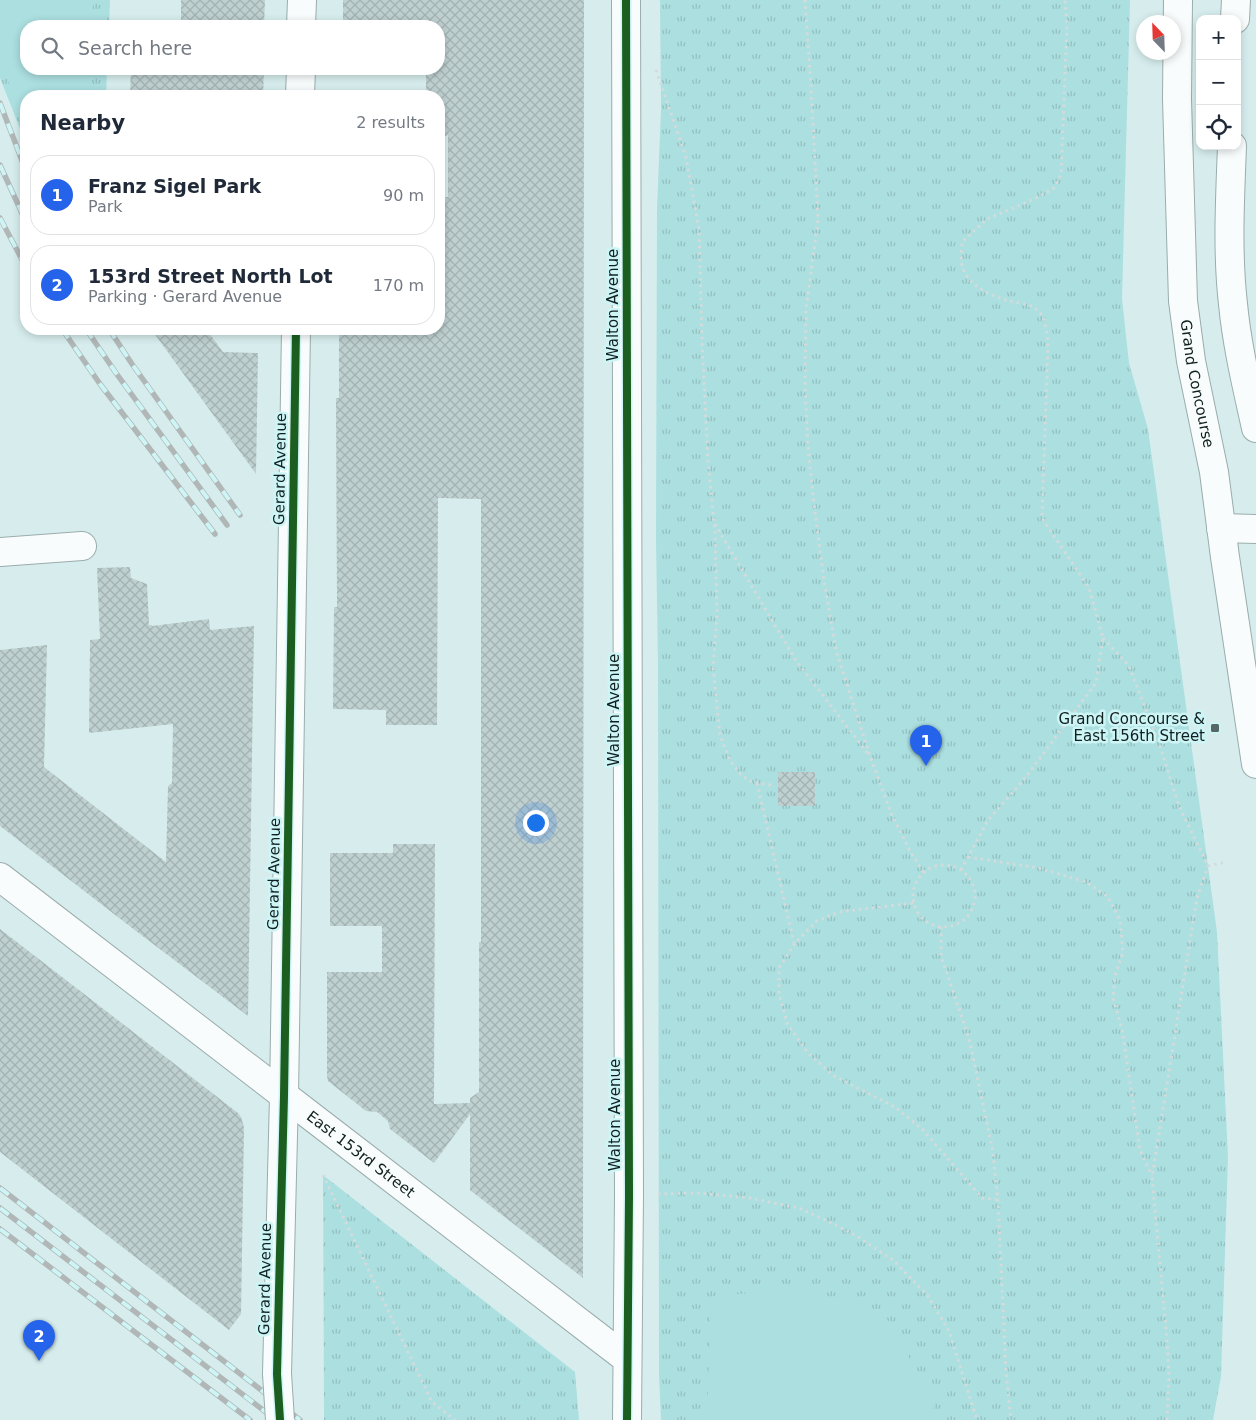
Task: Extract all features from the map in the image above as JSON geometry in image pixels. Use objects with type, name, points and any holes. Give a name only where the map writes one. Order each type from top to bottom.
[{"type":"street","points":[[302,0],[302,20]]},
{"type":"street","name":"Walton Avenue","points":[[626,0],[629,1196],[627,1420]]},
{"type":"street","name":"Grand Concourse","points":[[1178,0],[1177,99],[1183,301],[1191,361],[1214,472],[1256,764]]},
{"type":"street","points":[[1235,15],[1236,0]]},
{"type":"street","points":[[300,90],[301,75]]},
{"type":"street","points":[[1232,150],[1229,253],[1233,304],[1241,360],[1256,428]]},
{"type":"street","name":"Gerard Avenue","points":[[280,1420],[277,1374],[284,1096],[296,335]]},
{"type":"street","points":[[1221,528],[1256,529]]},
{"type":"street","points":[[0,552],[82,546]]},
{"type":"street","name":"East 153rd Street","points":[[0,877],[627,1359]]},
{"type":"path","points":[[804,0],[818,219],[806,310],[805,387],[808,446],[824,582],[836,650],[870,756],[891,813],[911,853],[924,873]]},
{"type":"path","points":[[961,870],[988,820],[1022,782],[1096,683],[1103,638],[1088,588],[1042,518],[1048,341],[1045,322],[1037,310],[1023,304],[1005,300],[980,289],[969,278],[962,265],[962,242],[987,220],[1053,189],[1061,175],[1066,25],[1065,0]]},
{"type":"path","points":[[654,62],[686,157],[699,229],[708,460],[714,522],[717,616],[714,667],[720,735],[730,760],[741,775],[756,783],[775,786]]},
{"type":"path","points":[[714,522],[795,659],[870,756]]},
{"type":"path","points":[[1103,638],[1129,666],[1161,748],[1180,806],[1208,866],[1197,898],[1152,1177],[1167,1340],[1169,1376],[1167,1420]]},
{"type":"path","points":[[756,783],[795,943]]},
{"type":"path","points":[[968,857],[1039,868],[1086,882],[1108,898],[1120,920],[1123,952],[1115,976],[1113,998],[1122,1029],[1140,1150],[1152,1177]]},
{"type":"path","points":[[1208,866],[1226,862]]},
{"type":"path","points":[[940,865],[951,866],[961,870],[969,877],[974,886],[973,908],[967,917],[960,923],[950,927],[941,927],[923,919],[917,912],[914,903],[913,893],[916,883],[924,873],[940,865]]},
{"type":"path","points":[[914,903],[838,912],[817,921],[795,943],[779,968],[779,994],[787,1023],[807,1052],[834,1076],[895,1107],[923,1130],[982,1198],[998,1200]]},
{"type":"path","points":[[941,927],[940,956],[968,1038],[992,1148],[998,1200],[1006,1372],[1011,1420]]},
{"type":"path","points":[[323,1175],[432,1402],[455,1420]]},
{"type":"path","points":[[656,1194],[697,1193],[750,1198],[799,1208],[860,1238],[894,1261],[928,1296],[949,1331],[977,1420]]},
{"type":"green space","points":[[0,0],[110,0],[109,20],[20,20],[20,75],[107,75],[106,90],[20,90],[20,129],[0,78]]},
{"type":"green space","points":[[0,0],[93,0],[92,20],[20,20],[20,75],[92,75],[91,90],[20,90],[20,109],[0,61]]},
{"type":"green space","points":[[660,0],[1130,0],[1122,299],[1129,363],[1148,429],[1217,932],[1228,1157],[1221,1376],[1213,1420],[661,1420],[659,1374],[658,666],[656,540],[657,209],[661,108]]},
{"type":"green space","points":[[323,1175],[575,1372],[579,1420],[324,1420]]},
{"type":"green space","points":[[805,1287],[888,1320],[934,1402],[933,1420],[707,1420],[711,1297]]},
{"type":"building","points":[[181,0],[265,0],[264,20],[181,20]]},
{"type":"building","points":[[343,0],[584,0],[583,1278],[470,1190],[470,1114],[434,1163],[390,1129],[388,1121],[377,1112],[366,1111],[328,1081],[327,1076],[327,972],[382,972],[382,926],[330,926],[330,853],[393,853],[393,844],[435,844],[434,1104],[470,1103],[470,1098],[479,1092],[481,499],[438,498],[437,725],[386,725],[386,710],[333,709],[334,607],[337,607],[336,398],[339,398],[339,335],[445,335],[445,197],[448,197],[448,135],[445,136],[445,90],[426,90],[426,75],[445,75],[445,20],[343,20]]},
{"type":"building","points":[[131,75],[264,75],[263,90],[130,90]]},
{"type":"building","points":[[155,335],[210,335],[223,352],[258,353],[256,474]]},
{"type":"building","points":[[130,567],[131,578],[147,584],[149,625],[209,619],[210,630],[254,626],[248,1016],[0,826],[0,650],[47,645],[44,767],[166,862],[168,786],[172,783],[173,724],[89,733],[90,640],[100,639],[97,568]]},
{"type":"building","points":[[778,772],[815,772],[815,806],[778,806]]},
{"type":"building","points":[[0,929],[241,1117],[244,1127],[241,1314],[229,1330],[0,1152]]},
{"type":"railway","points":[[0,103],[20,155]]},
{"type":"railway","points":[[0,165],[20,209]]},
{"type":"railway","points":[[0,218],[20,256]]},
{"type":"railway","points":[[66,335],[100,384],[215,534]]},
{"type":"railway","points":[[90,335],[227,525]]},
{"type":"railway","points":[[113,335],[240,515]]},
{"type":"railway","points":[[0,1188],[300,1420]]},
{"type":"railway","points":[[0,1208],[276,1420]]},
{"type":"railway","points":[[0,1229],[250,1420]]},
{"type":"cycle path","points":[[626,0],[629,1196],[627,1420]]},
{"type":"cycle path","points":[[280,1420],[277,1374],[284,1096],[296,335]]},
{"type":"place","name":"Grand Concourse & East 156th Street","points":[[1215,728]]},
{"type":"place","name":"Franz Sigel Park","points":[[926,766]]},
{"type":"place","name":"153rd Street North Lot","points":[[39,1361]]}]
